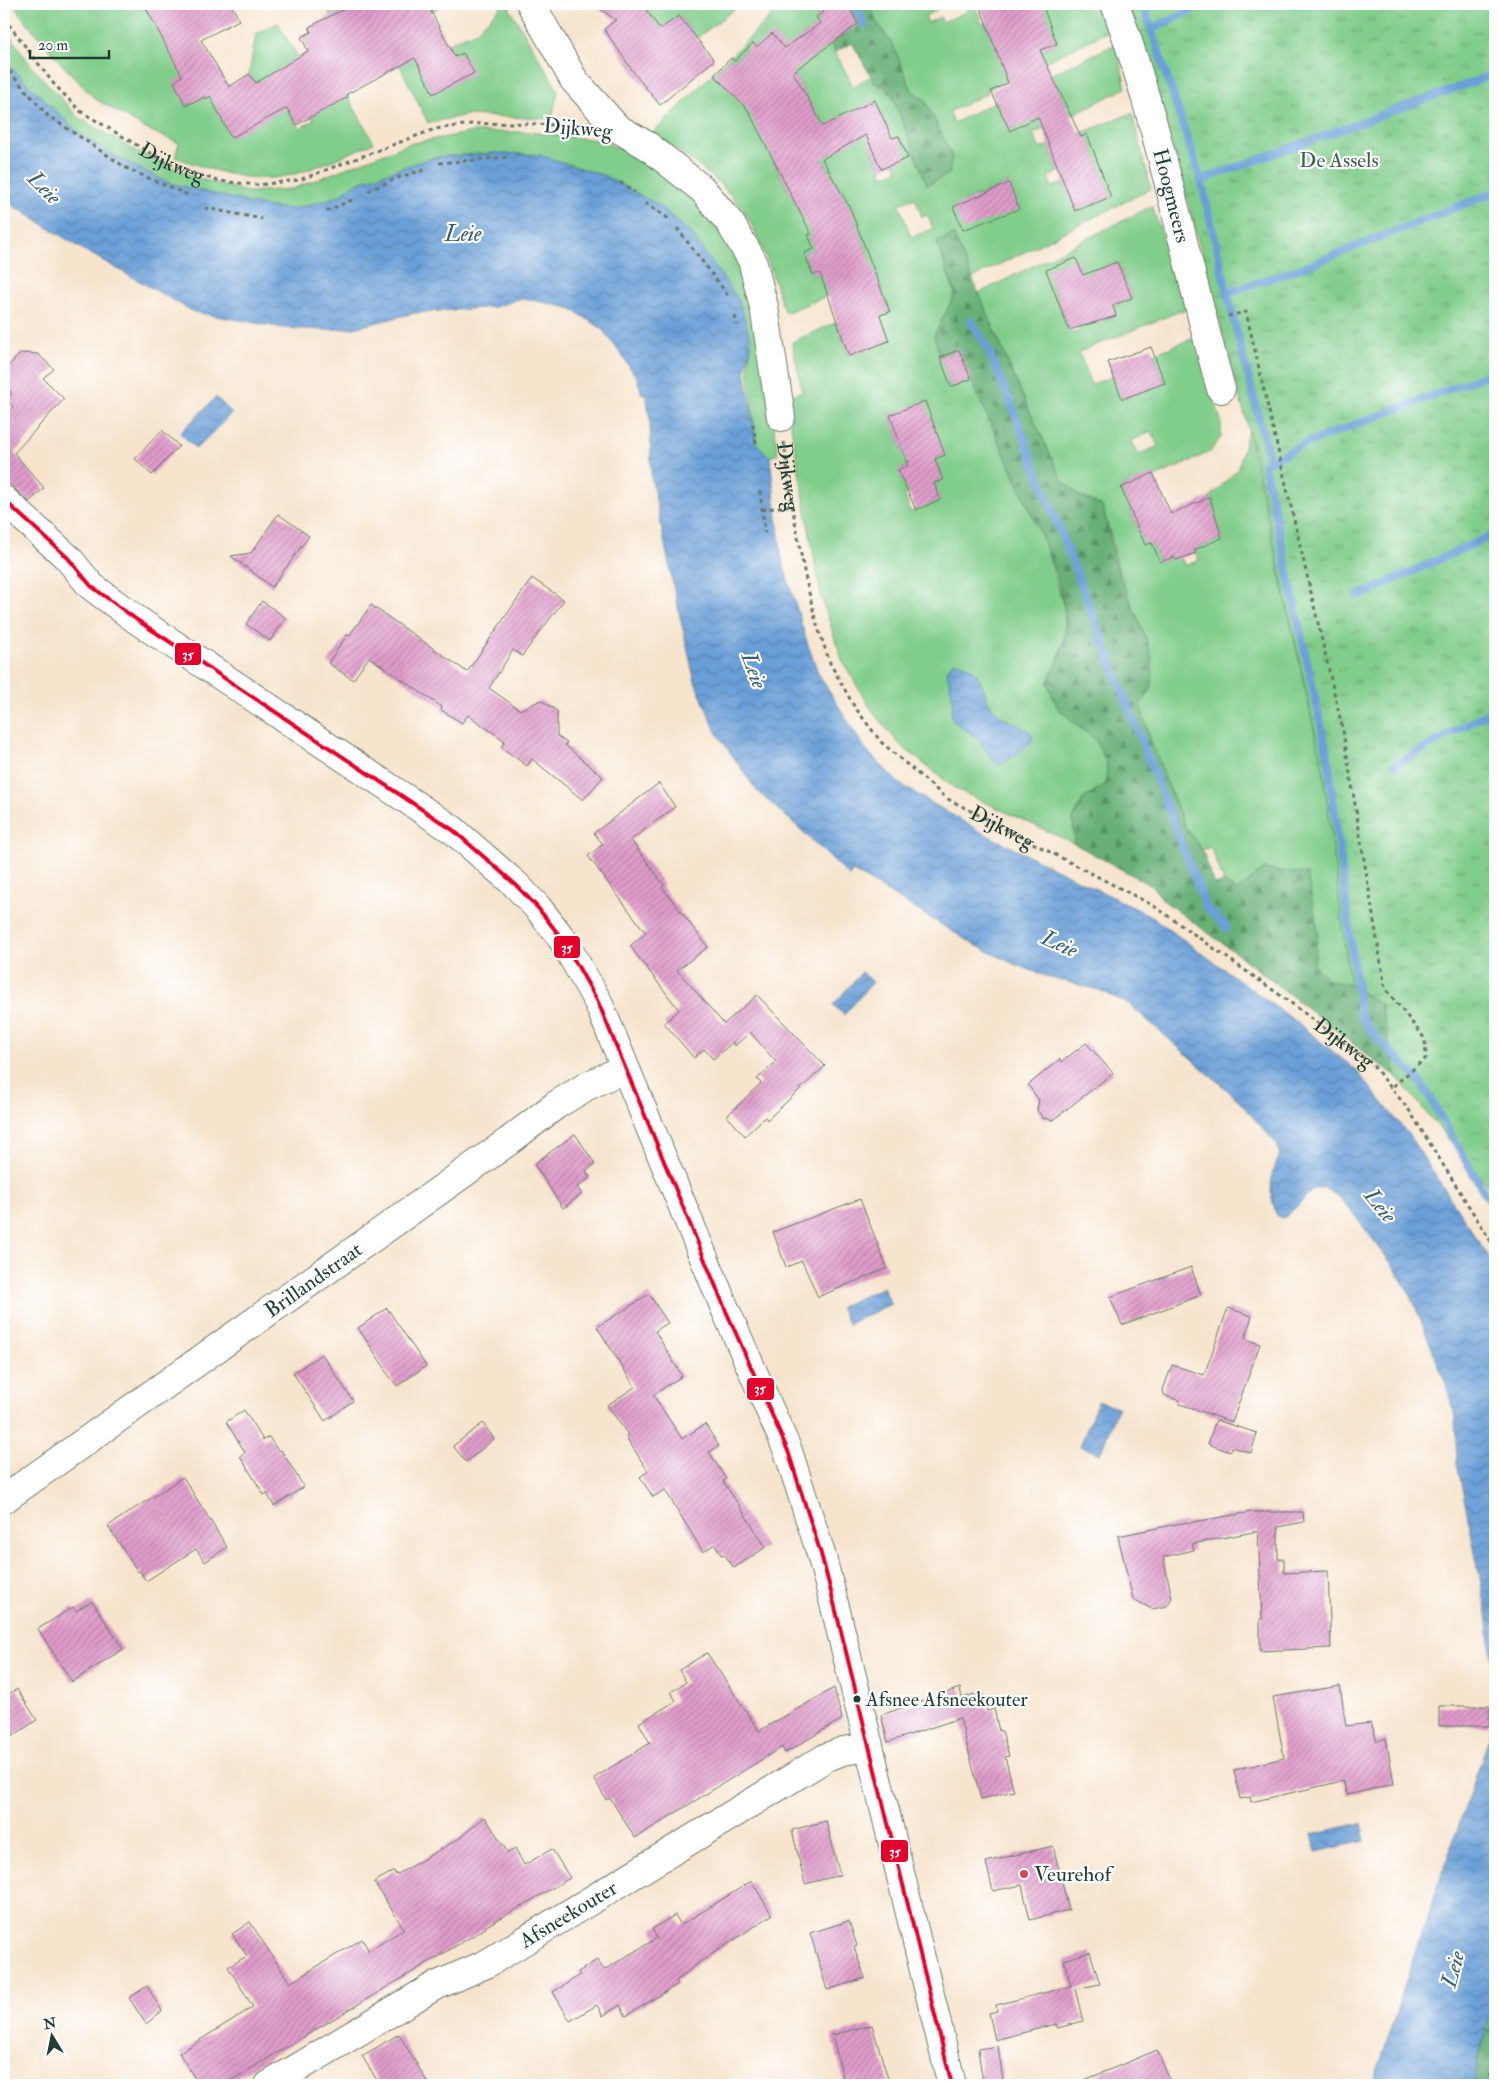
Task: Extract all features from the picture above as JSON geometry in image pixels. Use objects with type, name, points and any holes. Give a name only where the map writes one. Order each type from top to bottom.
[{"type":"street","points":[[531,4],[574,80],[616,128]]},
{"type":"street","name":"Hoogmeers","points":[[1115,4],[1172,190],[1201,318],[1220,390]]},
{"type":"street","name":"Dijkweg","points":[[616,128],[648,146],[703,190],[730,223],[752,260],[764,307],[781,417]]},
{"type":"street","points":[[4,500],[68,558],[91,586],[137,620],[452,830],[496,866],[538,908],[563,940],[598,1002],[726,1310],[788,1451],[821,1554],[952,2085]]},
{"type":"street","name":"Brillandstraat","points":[[4,1499],[509,1141],[556,1105],[587,1086],[626,1068]]},
{"type":"street","name":"Afsneekouter","points":[[269,2085],[433,1987],[486,1964],[827,1757],[843,1751],[869,1747]]},
{"type":"path","name":"Dijkweg","points":[[4,18],[53,84],[80,110],[162,160],[193,173],[219,180],[257,184],[299,180],[435,130],[471,124],[510,123],[616,128]]},
{"type":"path","points":[[4,65],[47,115],[128,169],[190,196]]},
{"type":"path","points":[[439,163],[508,157]]},
{"type":"path","points":[[368,191],[398,178],[424,170]]},
{"type":"path","points":[[620,182],[635,192]]},
{"type":"path","points":[[326,211],[352,200]]},
{"type":"path","points":[[645,203],[669,218]]},
{"type":"path","points":[[205,208],[262,219]]},
{"type":"path","points":[[677,228],[730,298]]},
{"type":"path","points":[[1246,312],[1343,731],[1385,988],[1426,1039],[1426,1058],[1391,1088]]},
{"type":"path","name":"Dijkweg","points":[[781,417],[792,505],[805,576],[816,622],[830,662],[854,706],[882,742],[946,798],[1154,906],[1288,1000],[1371,1063],[1409,1110],[1495,1248]]},
{"type":"path","points":[[753,420],[756,444]]},
{"type":"path","points":[[760,491],[765,533]]},
{"type":"path","points":[[762,510],[792,505]]},
{"type":"path","points":[[1490,2085],[1495,2052]]},
{"type":"green space","points":[[14,4],[126,4],[131,11],[145,4],[154,4],[156,6],[147,11],[191,71],[174,82],[186,106],[205,97],[207,98],[227,84],[231,85],[245,107],[260,81],[255,82],[249,74],[256,34],[278,23],[301,63],[343,39],[324,4],[444,4],[430,12],[433,15],[395,35],[406,42],[433,93],[473,73],[463,53],[455,57],[448,43],[477,31],[503,4],[507,4],[558,90],[552,119],[467,115],[428,123],[385,36],[282,98],[296,125],[300,128],[314,120],[312,116],[348,97],[374,143],[291,175],[277,178],[262,178],[232,175],[175,157],[179,143],[144,128],[94,98],[57,59],[23,18]]},
{"type":"green space","points":[[642,4],[741,4],[684,48],[691,31],[680,16],[660,29]]},
{"type":"green space","points":[[783,4],[833,4],[816,16],[820,23],[811,29],[831,44],[853,86],[870,77],[892,95],[928,184],[925,100],[912,91],[893,45],[875,20],[870,4],[942,4],[936,7],[937,10],[925,16],[928,23],[940,17],[943,22],[968,11],[965,4],[985,4],[976,8],[982,24],[986,22],[1002,65],[1057,44],[1042,4],[1100,4],[1111,30],[987,90],[988,93],[949,112],[954,123],[996,101],[1010,130],[1066,104],[1052,78],[1052,74],[1116,44],[1126,88],[1033,134],[1040,149],[1132,113],[1151,189],[972,278],[954,235],[937,242],[955,294],[934,336],[951,387],[971,379],[1045,544],[1064,607],[1065,634],[1058,660],[1047,683],[1075,724],[1096,739],[1107,764],[1106,784],[1084,798],[1073,819],[1075,844],[956,789],[900,745],[870,708],[842,660],[821,597],[786,398],[802,391],[792,342],[837,322],[849,356],[889,341],[880,315],[890,312],[877,276],[785,313],[762,247],[743,210],[713,178],[653,133]],"holes":[[[753,43],[773,65],[730,65],[727,62],[731,58],[735,61]],[[794,73],[814,110],[770,93]],[[1087,135],[1111,197],[1075,211],[1064,183],[1052,187],[1048,177],[1059,172],[1050,149]],[[885,142],[898,170],[884,176],[871,148]],[[815,145],[837,186],[815,203],[799,211],[776,167]],[[1009,183],[974,225],[964,201]],[[915,198],[922,217],[928,215],[933,229],[911,237],[899,204]],[[852,215],[869,256],[813,275],[804,253],[814,249],[808,235]],[[919,404],[945,455],[935,459],[943,480],[934,483],[940,500],[910,512],[905,496],[908,492],[898,470],[908,466],[890,415]]]},
{"type":"green space","points":[[847,4],[870,4],[875,20],[893,45],[912,91],[925,100],[952,156],[949,174],[927,185],[892,95],[885,87],[875,83],[852,43],[835,52],[831,44],[858,24]]},
{"type":"green space","name":"De Assels","points":[[1128,4],[1495,4],[1495,1195],[1396,1076],[1381,1004],[1350,985],[1323,769],[1254,450],[1175,154]]},
{"type":"green space","points":[[4,27],[32,67],[79,118],[138,152],[197,178],[248,192],[292,189],[408,144],[473,132],[529,132],[598,140],[639,156],[718,220],[742,264],[761,337],[778,454],[770,457],[756,444],[748,367],[751,345],[691,234],[660,206],[605,176],[539,155],[494,153],[435,157],[359,182],[338,197],[293,209],[267,207],[169,183],[122,160],[81,135],[4,61]]},
{"type":"green space","points":[[1152,206],[1188,308],[1079,352],[1091,385],[1113,376],[1123,399],[1165,383],[1154,354],[1196,337],[1221,421],[1221,437],[1210,452],[1155,477],[1153,474],[1121,488],[1145,545],[1152,543],[1160,562],[1174,557],[1181,558],[1185,566],[1199,560],[1194,550],[1222,538],[1210,497],[1238,469],[1248,431],[1323,769],[1350,985],[1328,980],[1313,965],[1318,931],[1264,869],[1237,891],[1224,882],[1211,847],[1202,850],[1184,825],[1151,741],[1140,705],[1151,690],[1138,619],[1118,569],[1102,506],[1080,496],[1062,480],[1014,377],[979,293]],"holes":[[[1076,258],[1081,269],[1051,281],[1046,270]],[[1117,262],[1133,298],[1113,305],[1116,316],[1079,328],[1079,331],[1072,333],[1069,330],[1052,287]],[[1151,431],[1158,446],[1138,455],[1131,441]]]},
{"type":"green space","points":[[954,235],[1014,377],[1062,480],[1080,496],[1102,506],[1117,569],[1148,643],[1153,674],[1151,689],[1140,705],[1151,741],[1184,825],[1202,850],[1215,885],[1224,882],[1237,891],[1264,869],[1307,874],[1318,931],[1314,965],[1328,980],[1350,985],[1381,1004],[1396,1076],[1240,956],[1164,901],[1152,886],[1075,844],[1073,819],[1084,798],[1106,784],[1107,764],[1095,739],[1058,708],[1047,683],[1063,646],[1065,616],[1057,578],[1043,538],[959,350],[940,357],[934,336],[955,294],[937,242]]},
{"type":"green space","points":[[1495,1997],[1495,2085],[1474,2085],[1479,2055]]},
{"type":"water","name":"Leie","points":[[4,61],[81,135],[122,160],[169,183],[267,207],[293,209],[337,197],[359,182],[435,157],[494,153],[539,155],[605,176],[660,206],[691,234],[739,300],[751,345],[745,369],[756,443],[770,457],[782,560],[819,675],[866,750],[900,784],[981,832],[1151,916],[1295,1021],[1356,1070],[1408,1134],[1495,1266],[1495,1692],[1487,1613],[1457,1463],[1455,1418],[1450,1394],[1412,1298],[1394,1267],[1352,1212],[1336,1195],[1324,1187],[1314,1189],[1287,1216],[1282,1218],[1277,1216],[1271,1186],[1273,1171],[1279,1156],[1278,1147],[1275,1142],[1235,1097],[1129,1004],[1099,990],[1048,977],[1014,964],[975,945],[853,871],[849,876],[757,791],[716,732],[695,682],[651,476],[650,419],[646,394],[642,394],[637,378],[601,328],[565,307],[527,299],[518,299],[495,307],[415,313],[354,328],[325,330],[284,328],[194,312],[84,250],[4,200]]},
{"type":"water","points":[[216,397],[232,413],[196,449],[180,433]]},
{"type":"water","points":[[956,662],[966,665],[978,676],[987,699],[997,713],[1031,733],[1033,738],[1030,744],[1002,764],[996,764],[978,739],[953,721],[951,713],[953,700],[947,671],[952,663]]},
{"type":"water","points":[[862,972],[873,982],[844,1015],[833,1005]]},
{"type":"water","points":[[883,1287],[891,1304],[848,1324],[840,1307]]},
{"type":"water","points":[[1098,1401],[1118,1408],[1100,1454],[1080,1446]]},
{"type":"water","name":"Leie","points":[[1495,1706],[1495,1997],[1479,2055],[1474,2085],[1373,2085],[1418,1943],[1490,1735]]},
{"type":"water","points":[[1361,1823],[1365,1841],[1316,1852],[1312,1834]]},
{"type":"building","points":[[144,4],[231,4],[239,20],[201,40],[229,87],[249,74],[256,83],[308,51],[301,37],[311,32],[309,27],[354,4],[427,4],[455,57],[463,53],[474,73],[433,94],[415,58],[347,94],[348,97],[296,125],[287,108],[231,138],[210,96],[206,99],[205,96],[186,106],[174,82],[182,76]]},
{"type":"building","points":[[592,4],[642,4],[660,29],[679,16],[714,60],[660,105],[637,77],[604,29],[616,20]]},
{"type":"building","points":[[833,4],[847,4],[858,24],[793,72],[823,126],[875,100],[892,138],[899,136],[908,158],[881,169],[866,135],[822,159],[850,208],[890,312],[880,315],[889,341],[849,356],[820,273],[813,275],[804,253],[814,249],[808,235],[811,234],[748,110],[714,75],[731,58],[735,61],[753,43],[757,47],[772,33],[785,48],[820,23],[816,17]]},
{"type":"building","points":[[979,4],[1042,4],[1057,44],[1040,50],[1081,137],[1087,134],[1111,197],[1075,211],[1038,117],[1010,131],[991,91],[1008,83]]},
{"type":"building","points":[[1009,183],[1019,209],[963,230],[953,207]]},
{"type":"building","points":[[1076,258],[1083,275],[1117,262],[1132,298],[1113,305],[1116,316],[1069,330],[1046,270]]},
{"type":"building","points":[[1151,347],[1165,383],[1122,399],[1108,362]]},
{"type":"building","points":[[959,350],[971,379],[951,387],[940,357]]},
{"type":"building","points":[[21,353],[38,354],[54,369],[43,378],[64,399],[14,453],[44,488],[29,502],[4,479],[4,416],[13,407],[6,400],[12,393],[4,385],[4,371]]},
{"type":"building","points":[[925,401],[945,455],[935,459],[943,480],[934,483],[940,500],[916,510],[898,470],[908,466],[890,415]]},
{"type":"building","points":[[162,430],[179,446],[152,475],[135,459]]},
{"type":"building","points":[[1153,473],[1171,514],[1210,497],[1222,538],[1194,550],[1196,553],[1176,560],[1174,557],[1160,562],[1152,543],[1145,545],[1121,488]]},
{"type":"building","points":[[278,514],[309,536],[272,587],[231,556],[251,553]]},
{"type":"building","points":[[532,578],[564,600],[522,656],[513,650],[489,688],[520,710],[541,700],[557,711],[557,736],[603,777],[583,800],[532,759],[527,766],[501,747],[505,741],[468,715],[462,723],[441,710],[442,707],[369,657],[353,680],[328,663],[371,605],[467,672]]},
{"type":"building","points":[[262,601],[286,618],[270,641],[246,624]]},
{"type":"building","points":[[659,783],[675,807],[631,840],[664,885],[662,887],[708,947],[677,970],[724,1024],[757,995],[825,1066],[767,1120],[765,1117],[745,1136],[727,1116],[761,1083],[757,1079],[776,1062],[750,1032],[735,1046],[733,1042],[713,1059],[704,1049],[694,1058],[664,1023],[679,1010],[630,946],[646,933],[588,856],[603,844],[594,833]]},
{"type":"building","points":[[1086,1043],[1113,1073],[1053,1120],[1043,1118],[1037,1110],[1039,1100],[1028,1085],[1060,1059],[1061,1062]]},
{"type":"building","points":[[575,1134],[595,1164],[586,1171],[590,1178],[577,1187],[582,1194],[563,1208],[534,1164]]},
{"type":"building","points":[[860,1199],[887,1268],[818,1297],[802,1261],[786,1267],[773,1232]]},
{"type":"building","points":[[1191,1267],[1201,1295],[1122,1325],[1110,1297]]},
{"type":"building","points":[[649,1294],[668,1323],[655,1331],[682,1376],[653,1395],[682,1439],[705,1424],[719,1446],[709,1452],[726,1479],[723,1481],[766,1547],[734,1568],[724,1554],[721,1555],[715,1544],[703,1552],[665,1490],[653,1497],[640,1477],[648,1471],[626,1437],[628,1435],[607,1405],[635,1387],[597,1327]]},
{"type":"building","points":[[387,1308],[426,1366],[397,1386],[358,1328]]},
{"type":"building","points":[[1228,1308],[1252,1316],[1245,1339],[1260,1344],[1232,1422],[1180,1404],[1180,1401],[1164,1395],[1163,1390],[1172,1365],[1204,1375]]},
{"type":"building","points":[[322,1354],[353,1401],[325,1421],[293,1373]]},
{"type":"building","points":[[244,1410],[263,1440],[269,1437],[278,1451],[281,1450],[304,1487],[274,1506],[267,1493],[264,1495],[240,1456],[245,1452],[226,1422]]},
{"type":"building","points":[[1216,1420],[1257,1433],[1251,1453],[1232,1447],[1230,1452],[1208,1444]]},
{"type":"building","points":[[483,1423],[494,1439],[466,1462],[453,1446]]},
{"type":"building","points":[[183,1477],[227,1547],[205,1562],[196,1549],[146,1581],[108,1526]]},
{"type":"building","points":[[1252,1512],[1303,1512],[1304,1522],[1278,1527],[1278,1559],[1284,1559],[1284,1573],[1328,1571],[1331,1648],[1260,1651],[1260,1619],[1262,1619],[1258,1531],[1192,1544],[1194,1550],[1163,1557],[1172,1598],[1167,1606],[1152,1609],[1133,1599],[1118,1536],[1187,1522]]},
{"type":"building","points":[[92,1601],[123,1649],[72,1682],[38,1629],[73,1607],[76,1611]]},
{"type":"building","points":[[707,1653],[759,1731],[834,1688],[842,1719],[785,1753],[782,1747],[635,1838],[610,1798],[606,1800],[594,1778],[650,1743],[639,1723],[676,1701],[671,1692],[686,1682],[679,1670]]},
{"type":"building","points":[[1340,1686],[1346,1726],[1371,1723],[1377,1741],[1386,1738],[1394,1784],[1347,1795],[1343,1781],[1251,1802],[1250,1797],[1240,1799],[1234,1770],[1284,1758],[1273,1697]]},
{"type":"building","points":[[960,1688],[962,1698],[982,1692],[987,1711],[994,1709],[999,1731],[1002,1731],[1009,1756],[1005,1757],[1014,1791],[981,1799],[960,1718],[888,1742],[881,1715]]},
{"type":"building","points":[[17,1689],[37,1720],[4,1742],[4,1697]]},
{"type":"building","points":[[1439,1706],[1490,1706],[1489,1726],[1439,1726]]},
{"type":"building","points":[[485,1817],[508,1853],[515,1848],[524,1865],[552,1849],[570,1878],[223,2085],[199,2085],[179,2053],[253,2007],[228,1967],[247,1956],[232,1934],[250,1922],[290,1983],[362,1939],[369,1951],[404,1929],[374,1882],[394,1871],[396,1875],[458,1839]]},
{"type":"building","points":[[826,1821],[840,1875],[805,1884],[792,1830]]},
{"type":"building","name":"Veurehof","points":[[1053,1846],[1069,1910],[1030,1920],[1022,1885],[993,1891],[986,1862]]},
{"type":"building","points":[[752,1882],[772,1915],[700,1962],[676,1981],[678,1984],[626,2016],[620,2005],[603,2016],[597,2005],[570,2021],[553,1992],[580,1975],[578,1972],[597,1960],[604,1970],[657,1938],[652,1929],[675,1915],[681,1925]]},
{"type":"building","points":[[849,1921],[857,1946],[854,1947],[865,1978],[827,1990],[810,1933]]},
{"type":"building","points":[[1090,1952],[1100,1984],[1075,1989],[1083,2021],[1058,2028],[1056,2024],[995,2040],[989,2013],[997,2011],[996,2005],[1071,1986],[1064,1960]]},
{"type":"building","points":[[147,1986],[162,2011],[146,2024],[129,1998]]},
{"type":"building","points":[[872,2025],[889,2082],[878,2085],[845,2085],[832,2035]]},
{"type":"building","points":[[399,2034],[429,2085],[380,2085],[362,2056]]},
{"type":"building","points":[[998,2046],[1003,2080],[983,2083],[978,2049]]},
{"type":"building","points":[[1157,2050],[1172,2085],[1073,2085]]},
{"type":"waterway","points":[[856,4],[864,25]]},
{"type":"waterway","points":[[1143,4],[1201,180],[1233,317],[1270,461]]},
{"type":"waterway","points":[[1152,29],[1205,4]]},
{"type":"waterway","points":[[1201,180],[1495,74]]},
{"type":"waterway","points":[[1227,293],[1304,267],[1495,192]]},
{"type":"waterway","points":[[971,321],[987,348],[1009,399],[1206,907],[1227,928]]},
{"type":"waterway","points":[[1495,372],[1304,444],[1264,464],[1328,757],[1360,1015],[1372,1033],[1420,1081],[1495,1208]]},
{"type":"waterway","points":[[1358,596],[1495,534]]},
{"type":"waterway","points":[[1395,765],[1495,709]]},
{"type":"transit line","name":"35","points":[[4,500],[68,558],[91,586],[137,620],[453,830],[516,885],[538,908],[563,940],[598,1002],[726,1311],[788,1451],[821,1554],[835,1607],[952,2085]]},
{"type":"place","name":"Afsnee Afsneekouter","points":[[857,1699]]},
{"type":"place","name":"Veurehof","points":[[1024,1874]]}]
